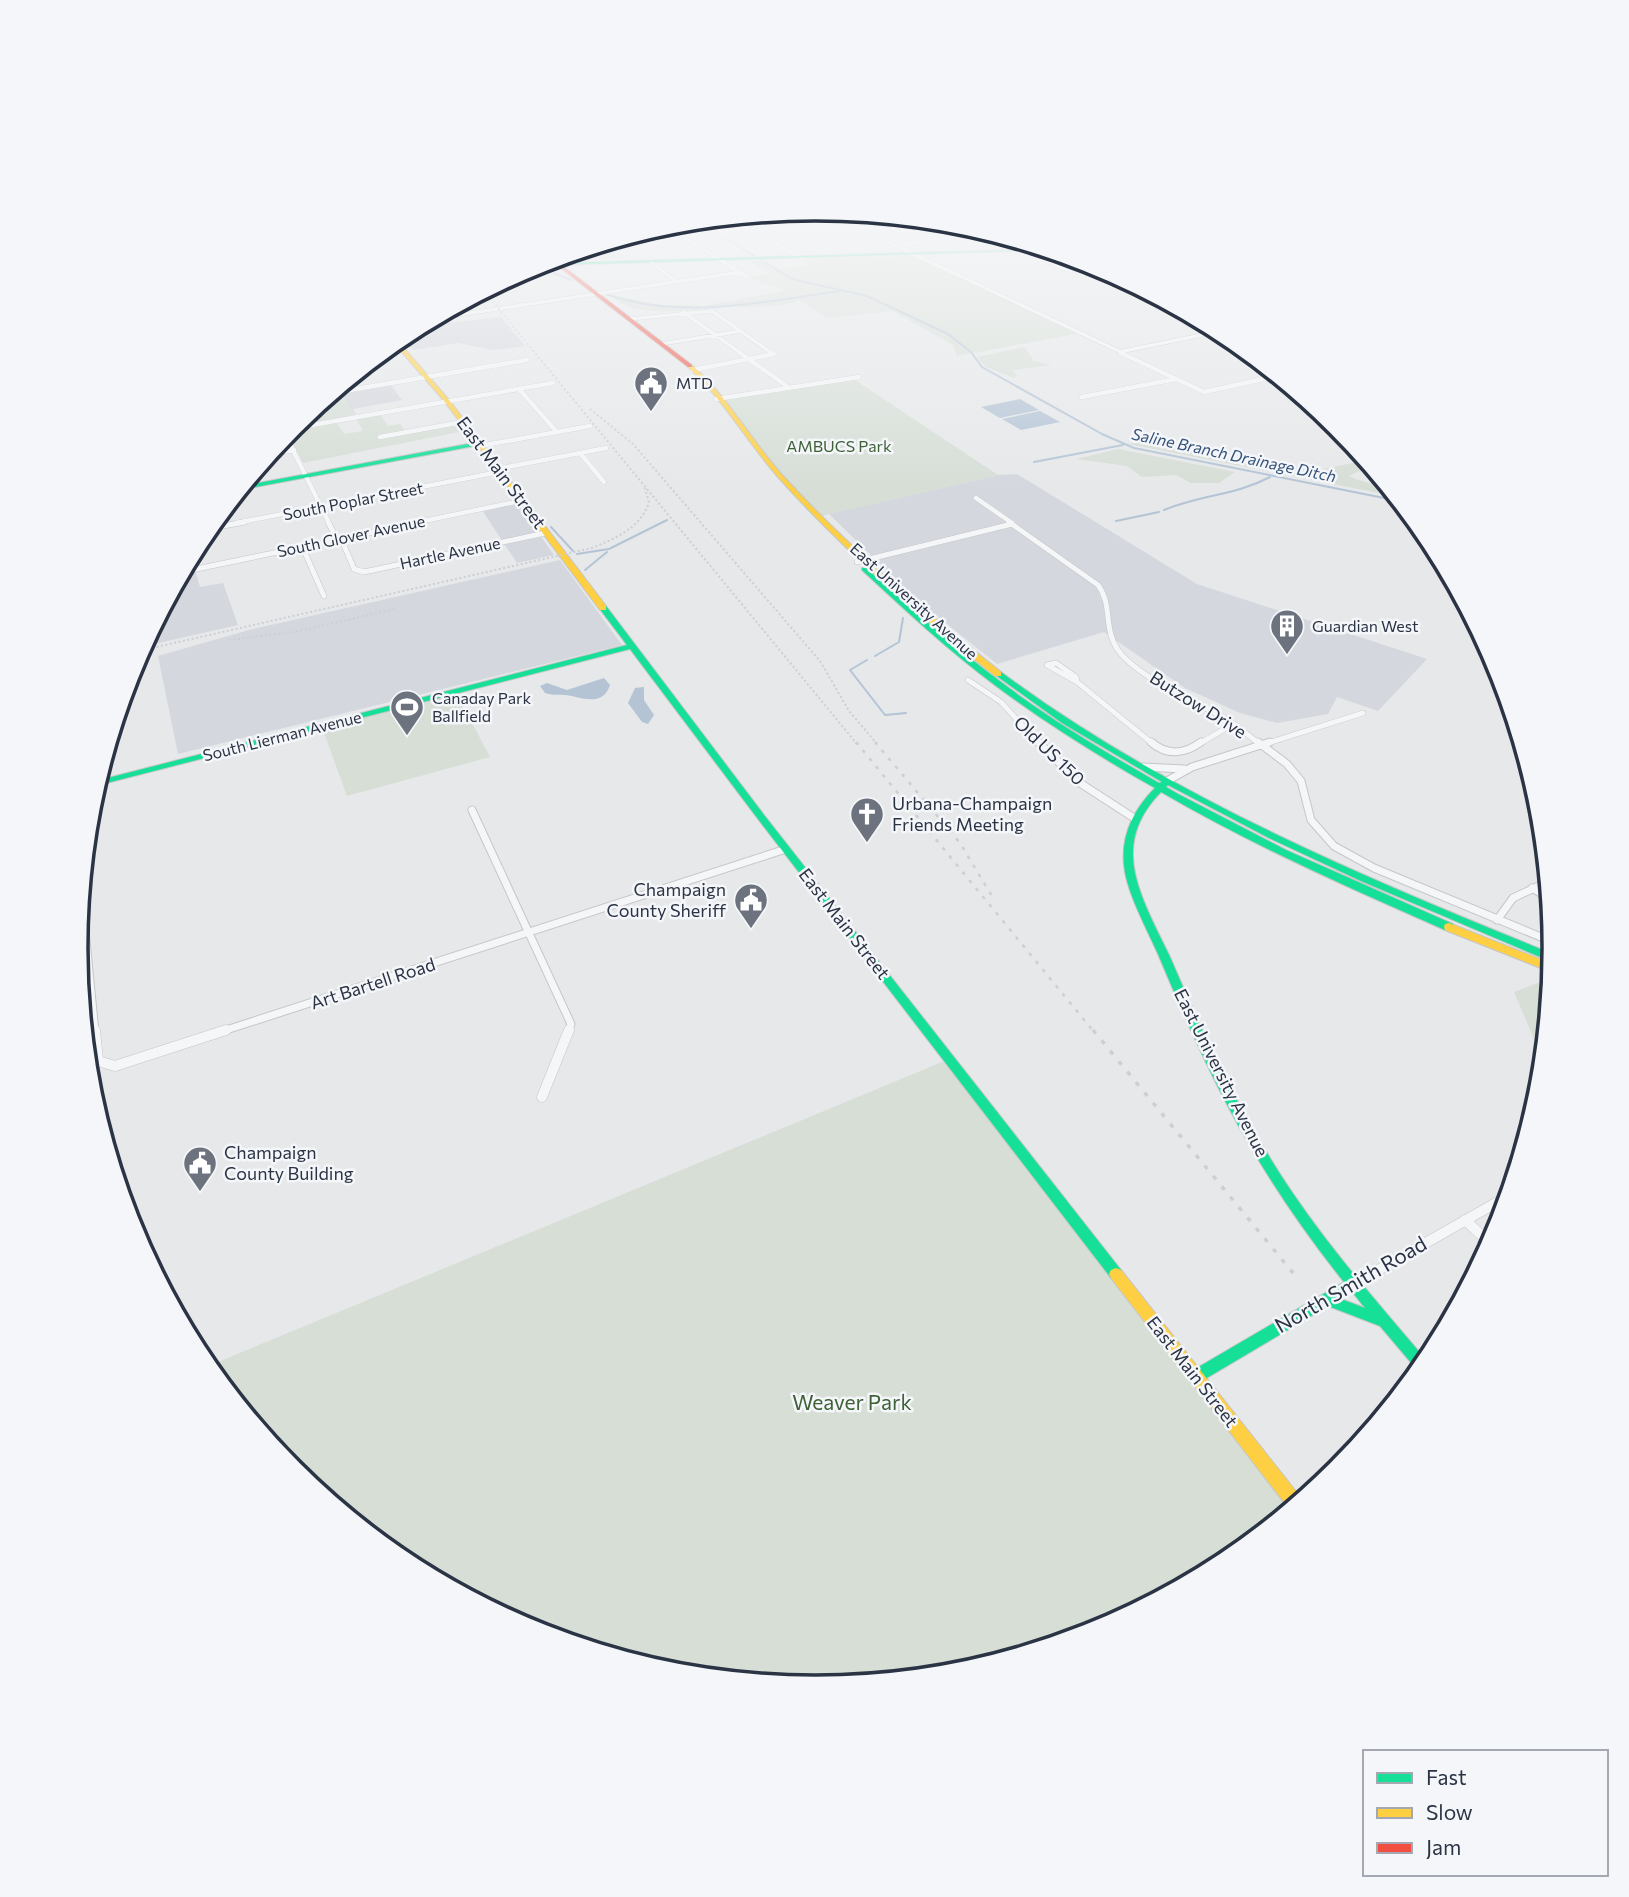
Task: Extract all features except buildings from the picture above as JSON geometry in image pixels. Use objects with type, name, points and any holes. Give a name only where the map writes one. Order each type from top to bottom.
[{"type":"main road","name":"East University Avenue","points":[[622,313],[693,370],[719,398],[771,466],[938,639],[1063,730],[1163,784]]},
{"type":"main road","name":"East Main Street","points":[[403,350],[447,401],[520,501],[786,849],[1290,1498]]},
{"type":"main road","points":[[255,485],[479,445]]},
{"type":"main road","name":"East University Avenue","points":[[862,561],[985,665],[1055,714],[1142,767],[1163,784]]},
{"type":"main road","name":"South Lierman Avenue","points":[[107,781],[631,646]]},
{"type":"main road","name":"East University Avenue","points":[[1163,784],[1134,818],[1125,845],[1127,865],[1197,1033],[1267,1163],[1352,1285],[1415,1358]]},
{"type":"main road","points":[[1163,784],[1191,805],[1344,881],[1541,964]]},
{"type":"main road","points":[[1163,784],[1346,872],[1542,953]]},
{"type":"main road","points":[[1144,804],[1167,801],[1191,805]]},
{"type":"main road","name":"North Smith Road","points":[[1195,1377],[1352,1285]]},
{"type":"main road","points":[[1328,1300],[1382,1321]]},
{"type":"street","points":[[630,319],[679,313]]},
{"type":"street","points":[[684,313],[788,387]]},
{"type":"street","points":[[693,370],[774,353],[714,313]]},
{"type":"street","points":[[1036,313],[1204,393],[1265,379]]},
{"type":"street","points":[[662,344],[741,331]]},
{"type":"street","points":[[1119,352],[1203,335]]},
{"type":"street","points":[[352,388],[527,360]]},
{"type":"street","points":[[719,398],[859,377]]},
{"type":"street","points":[[1083,397],[1176,379]]},
{"type":"street","points":[[309,425],[553,383]]},
{"type":"street","points":[[519,389],[557,432]]},
{"type":"street","points":[[380,437],[462,422]]},
{"type":"street","points":[[479,445],[590,426]]},
{"type":"street","points":[[291,444],[339,539]]},
{"type":"street","name":"South Poplar Street","points":[[224,526],[606,448]]},
{"type":"street","points":[[284,452],[294,450]]},
{"type":"street","points":[[580,453],[604,482]]},
{"type":"street","name":"Butzow Drive","points":[[976,498],[1098,585],[1107,597],[1110,636],[1119,652],[1169,690],[1233,724],[1287,764],[1301,780],[1311,820],[1334,846],[1374,869],[1542,938]]},
{"type":"street","name":"South Glover Avenue","points":[[196,567],[520,501]]},
{"type":"street","points":[[862,561],[1012,524]]},
{"type":"street","name":"Hartle Avenue","points":[[339,539],[355,571],[373,570],[545,533]]},
{"type":"street","points":[[302,546],[324,596]]},
{"type":"street","name":"Old US 150","points":[[968,680],[998,701],[1080,783],[1113,807],[1134,818]]},
{"type":"street","points":[[1077,682],[1157,747],[1167,751],[1193,750],[1214,732],[1233,724]]},
{"type":"street","points":[[1163,784],[1187,769],[1363,713]]},
{"type":"street","points":[[1142,767],[1187,769]]},
{"type":"street","points":[[472,810],[571,1024],[542,1097]]},
{"type":"street","name":"Art Bartell Road","points":[[88,964],[98,1061],[115,1066],[786,849]]},
{"type":"street","points":[[1497,920],[1513,898],[1538,885]]},
{"type":"street","points":[[1532,888],[1539,892]]},
{"type":"street","name":"North Smith Road","points":[[1352,1285],[1495,1203]]},
{"type":"street","points":[[1465,1220],[1482,1236]]},
{"type":"shaded area","points":[[501,317],[525,346],[493,350],[458,343],[413,350],[408,346],[444,323]]},
{"type":"shaded area","points":[[390,384],[402,400],[353,409],[356,415],[320,422],[318,418],[348,392]]},
{"type":"shaded area","points":[[1017,474],[1197,584],[1427,659],[1378,711],[1337,697],[1328,714],[1277,723],[1240,713],[1185,688],[1104,632],[997,664],[917,600],[829,514],[998,475]]},
{"type":"shaded area","points":[[517,503],[554,555],[517,563],[482,510]]},
{"type":"shaded area","points":[[560,560],[622,645],[178,754],[158,656],[249,630]]},
{"type":"shaded area","points":[[194,570],[200,587],[223,583],[238,625],[155,644],[162,627]]},
{"type":"green space","points":[[818,313],[878,313],[827,318]]},
{"type":"green space","points":[[895,313],[1036,313],[1081,333],[957,356],[953,345]]},
{"type":"green space","points":[[1024,347],[1032,361],[1052,365],[1012,370],[1017,376],[1014,378],[986,367],[977,357]]},
{"type":"green space","name":"AMBUCS Park","points":[[852,378],[998,475],[821,516],[771,466],[722,398]]},
{"type":"green space","points":[[343,395],[355,415],[318,421],[317,419]]},
{"type":"green space","points":[[380,414],[388,426],[400,424],[407,433],[459,424],[464,431],[303,463],[292,442],[307,427],[336,421],[344,434],[363,431],[356,418]]},
{"type":"green space","points":[[1141,441],[1247,462],[1319,470],[1355,462],[1362,470],[1349,476],[1373,484],[1381,493],[1128,444]]},
{"type":"green space","points":[[1118,449],[1235,472],[1219,483],[1191,483],[1176,475],[1142,477],[1127,466],[1076,459]]},
{"type":"green space","points":[[456,693],[490,757],[347,796],[322,727]]},
{"type":"green space","points":[[1541,982],[1535,1040],[1534,1039],[1514,992]]},
{"type":"green space","name":"Weaver Park","points":[[947,1060],[1287,1501],[1218,1553],[1136,1601],[1048,1637],[1003,1651],[956,1662],[862,1674],[814,1676],[720,1669],[673,1662],[581,1637],[493,1601],[451,1578],[372,1525],[300,1463],[268,1428],[217,1362]]},
{"type":"water","points":[[1020,399],[1039,410],[1000,418],[981,407]]},
{"type":"water","points":[[1040,411],[1060,422],[1021,430],[1002,419]]},
{"type":"water","points":[[604,678],[610,685],[604,695],[594,699],[548,694],[540,686],[547,683],[567,690]]},
{"type":"water","points":[[644,687],[644,700],[654,715],[648,724],[642,722],[628,703],[635,688]]},
{"type":"waterway","name":"Saline Branch Drainage Ditch","points":[[902,313],[948,334],[971,352],[982,367],[1102,434],[1134,448],[1385,498]]},
{"type":"waterway","points":[[1034,462],[1123,445]]},
{"type":"waterway","points":[[1164,510],[1244,488],[1270,477]]},
{"type":"waterway","points":[[1116,521],[1159,512]]},
{"type":"waterway","points":[[577,554],[609,549],[667,520]]},
{"type":"waterway","points":[[551,527],[573,551]]},
{"type":"waterway","points":[[585,570],[607,552]]},
{"type":"waterway","points":[[875,656],[899,642],[903,618]]},
{"type":"waterway","points":[[867,660],[850,670],[885,715],[906,713]]},
{"type":"railway","points":[[502,313],[857,744]]},
{"type":"railway","points":[[590,409],[633,444],[820,661],[849,711],[877,744]]},
{"type":"railway","points":[[153,648],[592,548],[618,536],[639,520],[649,503],[645,488]]},
{"type":"railway","points":[[229,640],[293,632],[395,609]]},
{"type":"railway","points":[[856,742],[1094,1032]]},
{"type":"railway","points":[[875,742],[960,843],[995,901]]},
{"type":"railway","points":[[1093,1030],[1298,1279]]},
{"type":"traffic: fast","points":[[255,485],[478,444]]},
{"type":"traffic: fast","points":[[864,569],[978,669],[1019,699],[1122,765],[1174,796],[1282,852],[1449,927]]},
{"type":"traffic: fast","points":[[603,608],[761,817],[1116,1274]]},
{"type":"traffic: fast","points":[[107,781],[631,646]]},
{"type":"traffic: fast","points":[[998,674],[1088,735],[1227,813],[1365,879],[1542,953]]},
{"type":"traffic: fast","points":[[1164,784],[1145,805],[1133,827],[1128,852],[1129,865],[1131,880],[1190,1017],[1240,1117],[1277,1179],[1336,1262],[1415,1358]]},
{"type":"traffic: fast","points":[[1195,1377],[1352,1285]]},
{"type":"traffic: fast","points":[[1328,1300],[1379,1320]]},
{"type":"traffic: slow","points":[[403,350],[447,401],[603,608]]},
{"type":"traffic: slow","points":[[690,366],[715,390],[781,477],[832,530],[913,604],[998,674]]},
{"type":"traffic: slow","points":[[1449,927],[1541,964]]},
{"type":"traffic: slow","points":[[1116,1274],[1290,1498]]},
{"type":"traffic: jam","points":[[621,313],[690,366]]},
{"type":"place","name":"MTD","points":[[651,413]]},
{"type":"place","name":"Guardian West","points":[[1287,656]]},
{"type":"place","name":"Canaday Park Ballfield","points":[[407,737]]},
{"type":"place","name":"Urbana-Champaign Friends Meeting","points":[[867,844]]},
{"type":"place","name":"Champaign County Sheriff","points":[[751,930]]},
{"type":"place","name":"Champaign County Building","points":[[200,1193]]}]
